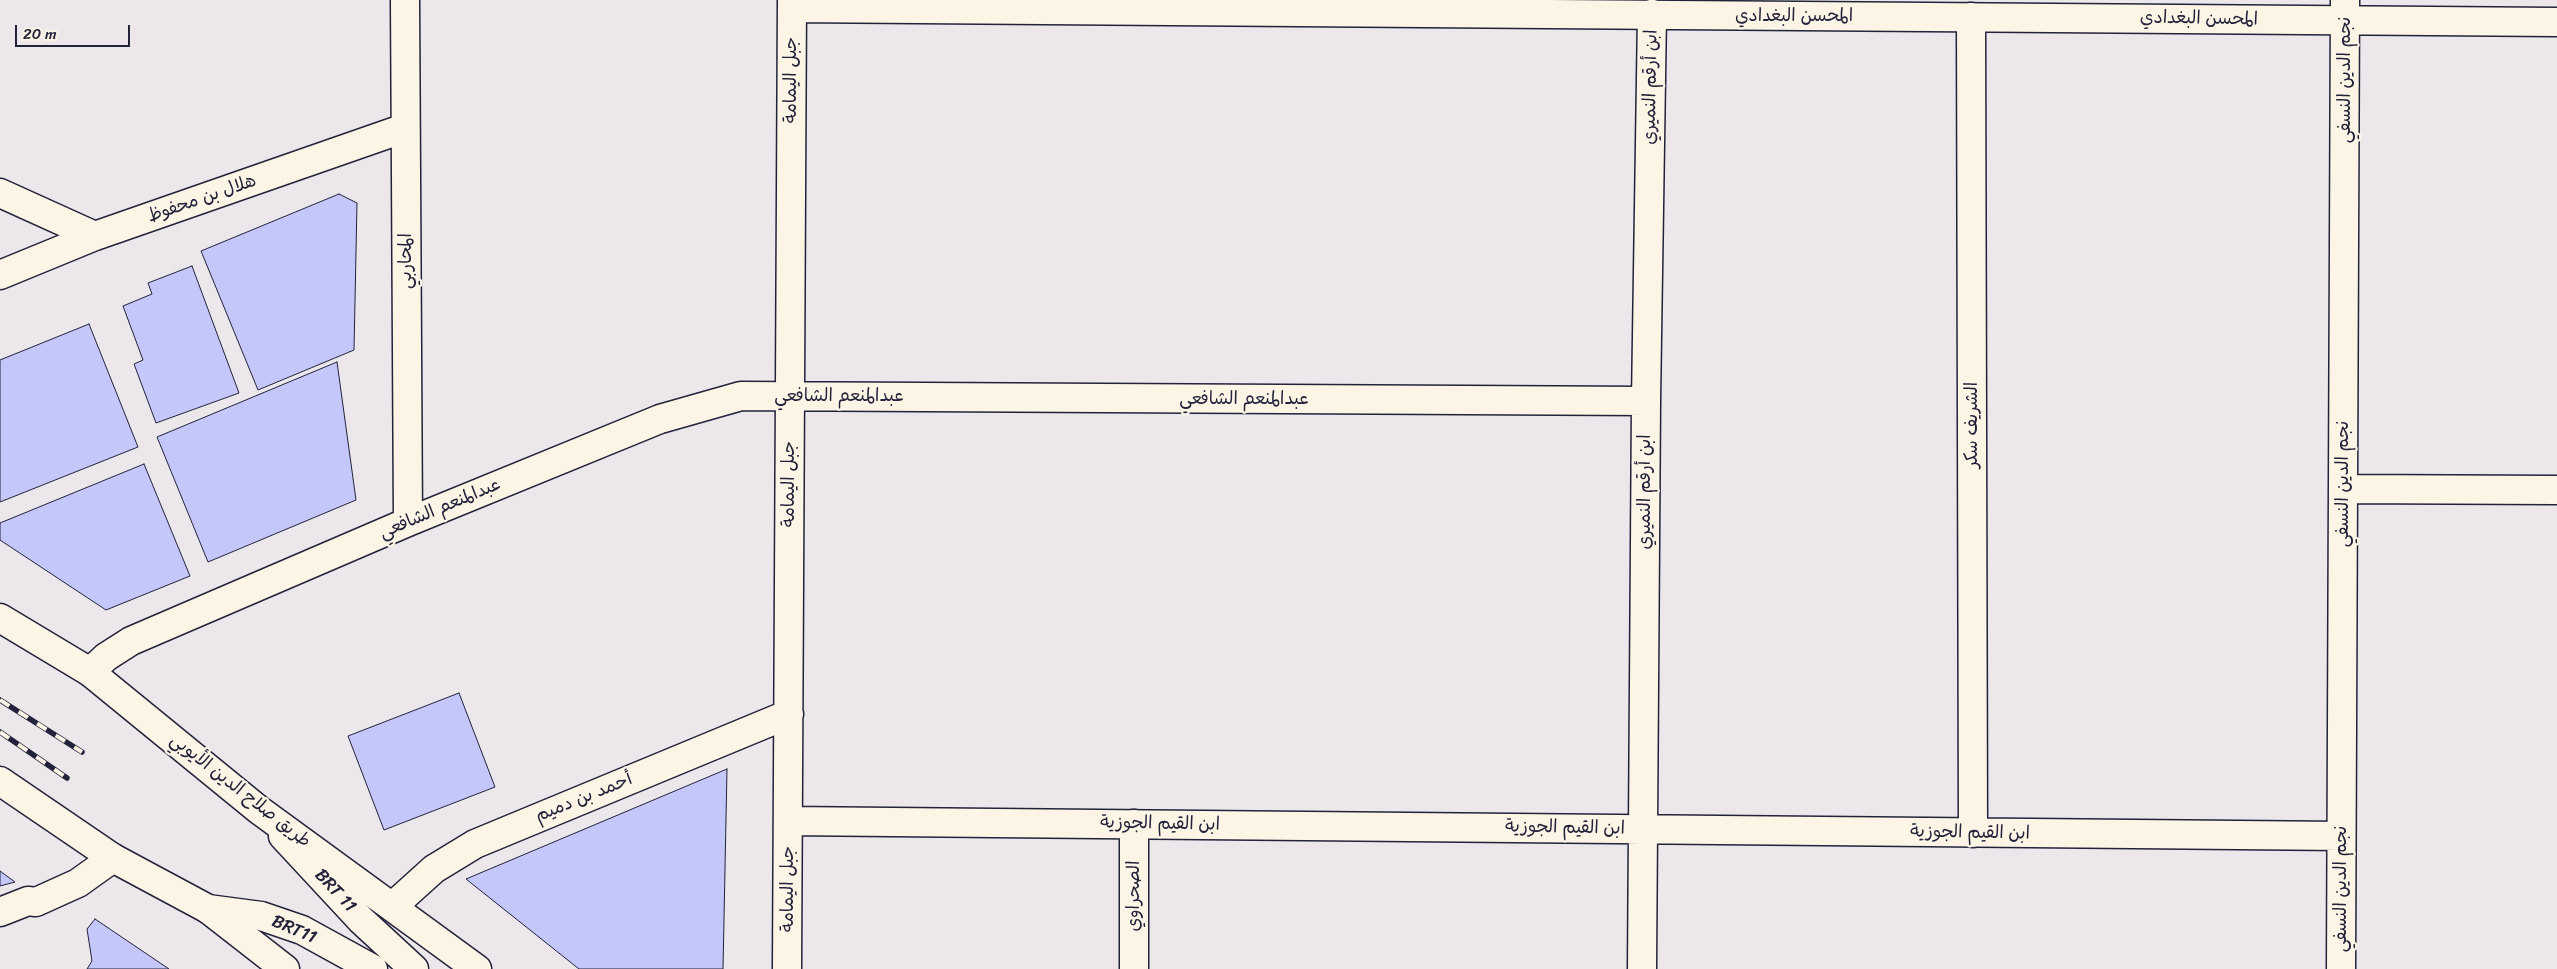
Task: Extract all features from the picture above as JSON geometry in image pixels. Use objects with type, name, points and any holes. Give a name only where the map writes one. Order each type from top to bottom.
[{"type":"street","name":"المحاربي","points":[[405,0],[408,522]]},
{"type":"street","name":"المحسن البغدادي","points":[[792,4],[1971,17],[2345,10],[2557,22]]},
{"type":"street","name":"جبل اليمامة","points":[[788,969],[792,4]]},
{"type":"street","name":"نجم الدين النسفي","points":[[2341,969],[2345,10]]},
{"type":"street","name":"ابن أرقم النميري","points":[[1642,969],[1646,401],[1652,14]]},
{"type":"street","name":"الشريف سكر","points":[[1971,17],[1973,833]]},
{"type":"street","name":"هلال بن محفوظ","points":[[0,275],[95,236],[405,128]]},
{"type":"street","points":[[0,193],[95,236]]},
{"type":"street","name":"عبدالمنعم الشافعي","points":[[90,672],[106,657],[132,640],[408,522],[660,418],[741,396],[1646,401]]},
{"type":"street","points":[[2343,489],[2557,490]]},
{"type":"street","name":"طريق صلاح الدين الأيوبي","points":[[0,618],[90,672],[259,810],[477,969]]},
{"type":"street","name":"أحمد بن دميم","points":[[393,906],[434,869],[475,844],[789,714]]},
{"type":"street","points":[[0,780],[113,858],[208,909],[285,969]]},
{"type":"street","name":"BRT 11","points":[[259,810],[361,920],[414,969]]},
{"type":"street","name":"ابن القيم الجوزية","points":[[788,820],[2341,836]]},
{"type":"street","name":"الصحراوي","points":[[1134,824],[1134,969]]},
{"type":"street","points":[[0,912],[28,902],[36,902],[78,883],[113,858]]},
{"type":"street","name":"BRT11","points":[[208,909],[261,916],[302,930],[373,969]]},
{"type":"building","points":[[339,194],[357,203],[354,350],[258,390],[201,251]]},
{"type":"building","points":[[192,266],[239,393],[156,423],[134,364],[143,360],[123,306],[152,294],[148,283]]},
{"type":"building","points":[[89,324],[138,447],[0,502],[0,360]]},
{"type":"building","points":[[337,362],[356,500],[208,562],[157,437]]},
{"type":"building","points":[[144,464],[190,576],[106,610],[0,540],[0,523]]},
{"type":"building","points":[[459,693],[495,787],[384,830],[348,736]]},
{"type":"building","points":[[727,769],[723,969],[579,969],[466,879]]},
{"type":"building","points":[[0,871],[15,882],[0,886]]},
{"type":"building","points":[[95,919],[169,969],[87,969],[92,961],[87,929]]},
{"type":"railway","points":[[0,700],[82,752]]},
{"type":"railway","points":[[0,732],[67,778]]}]
